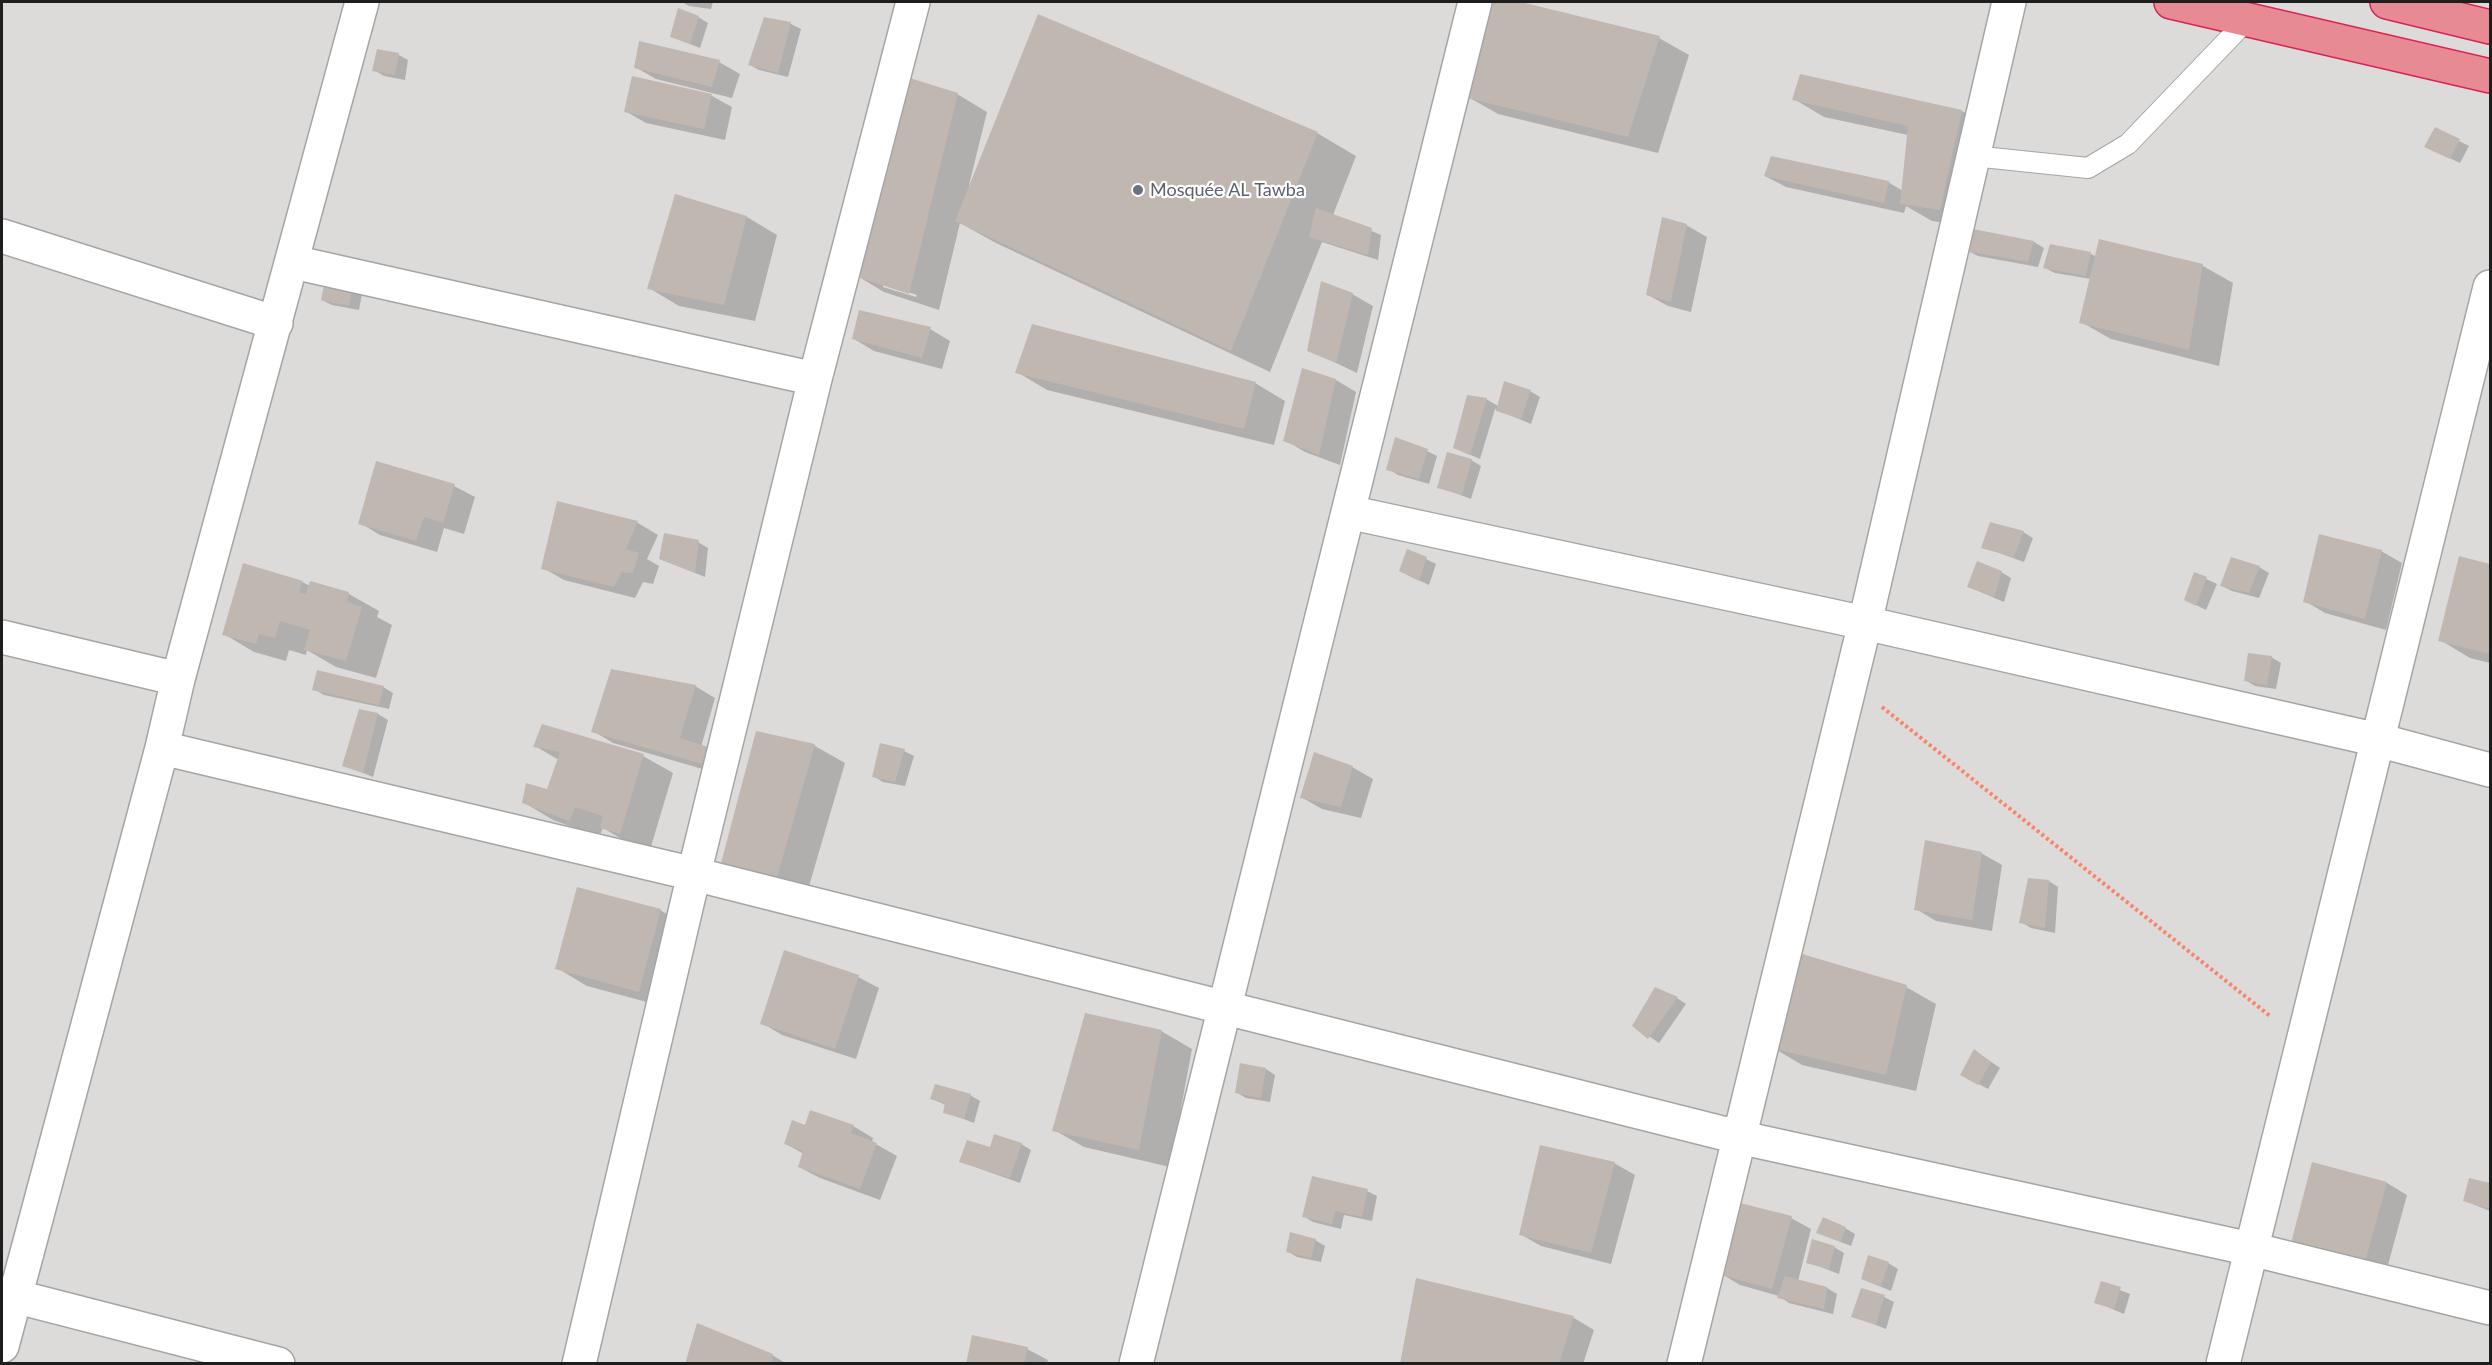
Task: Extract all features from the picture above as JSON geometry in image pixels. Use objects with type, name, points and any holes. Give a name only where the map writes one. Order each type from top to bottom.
[{"type":"highway","points":[[2171,2],[2490,76]]},
{"type":"highway","points":[[2387,2],[2490,27]]},
{"type":"street","points":[[2,1346],[8,1295],[162,748],[178,679],[362,2]]},
{"type":"street","points":[[579,1364],[694,874],[815,379],[913,2]]},
{"type":"street","points":[[1136,1364],[1476,2]]},
{"type":"street","points":[[1684,1364],[1851,682],[2009,2]]},
{"type":"street","points":[[2,236],[276,323]]},
{"type":"street","points":[[293,262],[815,379]]},
{"type":"street","points":[[2223,1364],[2490,287]]},
{"type":"street","points":[[1348,512],[1865,623],[2378,740],[2490,770]]},
{"type":"street","points":[[2,637],[178,679]]},
{"type":"street","points":[[162,748],[694,874],[1738,1137],[2251,1249],[2490,1308]]},
{"type":"street","points":[[8,1295],[278,1364]]},
{"type":"lane","points":[[1973,156],[2088,168],[2128,144],[2248,19]]},
{"type":"path","points":[[1851,682],[2302,1042]]},
{"type":"shaded area","points":[[2,2],[2490,2],[2490,1363],[2,1363]]},
{"type":"building","points":[[1493,2],[1521,2],[1660,36],[1628,137],[1467,98]]},
{"type":"building","points":[[678,8],[699,16],[690,44],[670,37]]},
{"type":"building","points":[[1038,14],[1318,132],[1231,351],[955,221]]},
{"type":"building","points":[[764,17],[791,22],[778,73],[748,65]]},
{"type":"building","points":[[639,41],[720,60],[712,87],[634,68]]},
{"type":"building","points":[[377,49],[399,53],[395,75],[372,71]]},
{"type":"building","points":[[1800,74],[1962,110],[1940,210],[1900,204],[1908,126],[1792,100]]},
{"type":"building","points":[[900,75],[958,93],[909,294],[852,275]]},
{"type":"building","points":[[632,76],[712,94],[704,129],[624,112]]},
{"type":"building","points":[[2435,127],[2460,139],[2450,159],[2424,147]]},
{"type":"building","points":[[1771,156],[1889,181],[1884,203],[1764,176]]},
{"type":"building","points":[[675,194],[747,216],[724,305],[647,289]]},
{"type":"building","points":[[1316,208],[1372,228],[1368,255],[1309,237]]},
{"type":"building","points":[[1662,217],[1687,224],[1671,302],[1646,295]]},
{"type":"building","points":[[1973,229],[2034,241],[2028,262],[1966,251]]},
{"type":"building","points":[[2099,239],[2203,264],[2189,350],[2079,323]]},
{"type":"building","points":[[2050,244],[2091,252],[2086,276],[2043,268]]},
{"type":"building","points":[[326,275],[354,281],[349,306],[321,300]]},
{"type":"building","points":[[1321,281],[1353,293],[1336,363],[1307,351]]},
{"type":"building","points":[[859,310],[931,327],[922,358],[852,339]]},
{"type":"building","points":[[1032,324],[1256,382],[1244,429],[1015,373]]},
{"type":"building","points":[[1302,368],[1336,379],[1319,455],[1283,441]]},
{"type":"building","points":[[1504,381],[1531,390],[1521,419],[1496,411]]},
{"type":"building","points":[[1467,395],[1487,398],[1470,455],[1453,448]]},
{"type":"building","points":[[1395,437],[1428,449],[1419,479],[1386,470]]},
{"type":"building","points":[[1447,452],[1472,459],[1462,495],[1437,488]]},
{"type":"building","points":[[376,461],[455,484],[443,523],[424,517],[416,541],[358,524]]},
{"type":"building","points":[[557,501],[638,521],[626,549],[639,553],[633,573],[622,572],[614,587],[541,569]]},
{"type":"building","points":[[1990,522],[2024,531],[2014,557],[1981,548]]},
{"type":"building","points":[[664,533],[699,540],[695,573],[659,559]]},
{"type":"building","points":[[2319,534],[2382,550],[2365,619],[2303,602]]},
{"type":"building","points":[[1407,549],[1427,557],[1419,581],[1399,571]]},
{"type":"building","points":[[2459,556],[2490,564],[2490,654],[2438,641]]},
{"type":"building","points":[[2231,557],[2260,566],[2249,593],[2220,586]]},
{"type":"building","points":[[1977,561],[2002,571],[1994,597],[1967,587]]},
{"type":"building","points":[[243,563],[303,581],[299,592],[306,594],[310,581],[349,592],[347,602],[362,607],[346,661],[304,650],[310,630],[280,621],[275,638],[259,634],[256,644],[222,635]]},
{"type":"building","points":[[2194,572],[2207,577],[2196,606],[2184,600]]},
{"type":"building","points":[[2248,653],[2272,656],[2267,685],[2244,681]]},
{"type":"building","points":[[611,669],[696,685],[680,738],[708,747],[702,764],[591,732]]},
{"type":"building","points":[[317,670],[384,686],[379,705],[312,690]]},
{"type":"building","points":[[359,709],[378,713],[363,773],[342,766]]},
{"type":"building","points":[[542,724],[644,754],[620,834],[600,828],[603,816],[575,807],[569,821],[522,803],[526,783],[547,789],[560,752],[533,747]]},
{"type":"building","points":[[756,731],[815,744],[777,877],[721,863]]},
{"type":"building","points":[[880,743],[905,749],[895,782],[872,777]]},
{"type":"building","points":[[1314,752],[1353,766],[1341,807],[1300,798]]},
{"type":"building","points":[[1925,840],[1982,852],[1972,920],[1914,910]]},
{"type":"building","points":[[2028,878],[2049,880],[2045,928],[2019,923]]},
{"type":"building","points":[[577,887],[661,909],[639,992],[555,969]]},
{"type":"building","points":[[784,950],[859,975],[835,1049],[760,1024]]},
{"type":"building","points":[[1792,951],[1907,985],[1886,1075],[1770,1048]]},
{"type":"building","points":[[1655,987],[1678,997],[1648,1039],[1632,1026]]},
{"type":"building","points":[[1085,1013],[1162,1030],[1139,1150],[1052,1131]]},
{"type":"building","points":[[1974,1049],[1991,1062],[1978,1085],[1960,1075]]},
{"type":"building","points":[[1240,1063],[1266,1068],[1261,1098],[1235,1093]]},
{"type":"building","points":[[935,1084],[971,1094],[964,1119],[943,1113],[945,1103],[930,1099]]},
{"type":"building","points":[[810,1110],[854,1125],[851,1133],[877,1143],[860,1189],[798,1167],[803,1151],[784,1144],[792,1120],[805,1125]]},
{"type":"building","points":[[994,1134],[1022,1143],[1010,1178],[959,1162],[967,1140],[990,1147]]},
{"type":"building","points":[[1540,1145],[1615,1162],[1591,1253],[1519,1235]]},
{"type":"building","points":[[2312,1162],[2387,1182],[2364,1266],[2290,1247]]},
{"type":"building","points":[[1312,1176],[1368,1189],[1362,1217],[1335,1211],[1332,1224],[1302,1217]]},
{"type":"building","points":[[2469,1178],[2490,1183],[2490,1209],[2463,1201]]},
{"type":"building","points":[[1740,1203],[1792,1216],[1772,1289],[1718,1274]]},
{"type":"building","points":[[1823,1217],[1846,1227],[1841,1242],[1816,1233]]},
{"type":"building","points":[[1290,1232],[1316,1239],[1311,1258],[1286,1252]]},
{"type":"building","points":[[1812,1239],[1835,1246],[1829,1269],[1806,1263]]},
{"type":"building","points":[[1868,1255],[1889,1262],[1881,1287],[1861,1279]]},
{"type":"building","points":[[1785,1276],[1827,1287],[1824,1309],[1777,1298]]},
{"type":"building","points":[[1416,1278],[1574,1316],[1559,1364],[1400,1364]]},
{"type":"building","points":[[2101,1281],[2121,1287],[2114,1309],[2094,1303]]},
{"type":"building","points":[[1861,1288],[1885,1295],[1876,1325],[1851,1317]]},
{"type":"building","points":[[697,1323],[773,1354],[771,1364],[685,1364]]},
{"type":"building","points":[[972,1335],[1028,1347],[1024,1364],[966,1364]]},
{"type":"place","name":"Mosquée AL Tawba","points":[[1138,190]]}]
